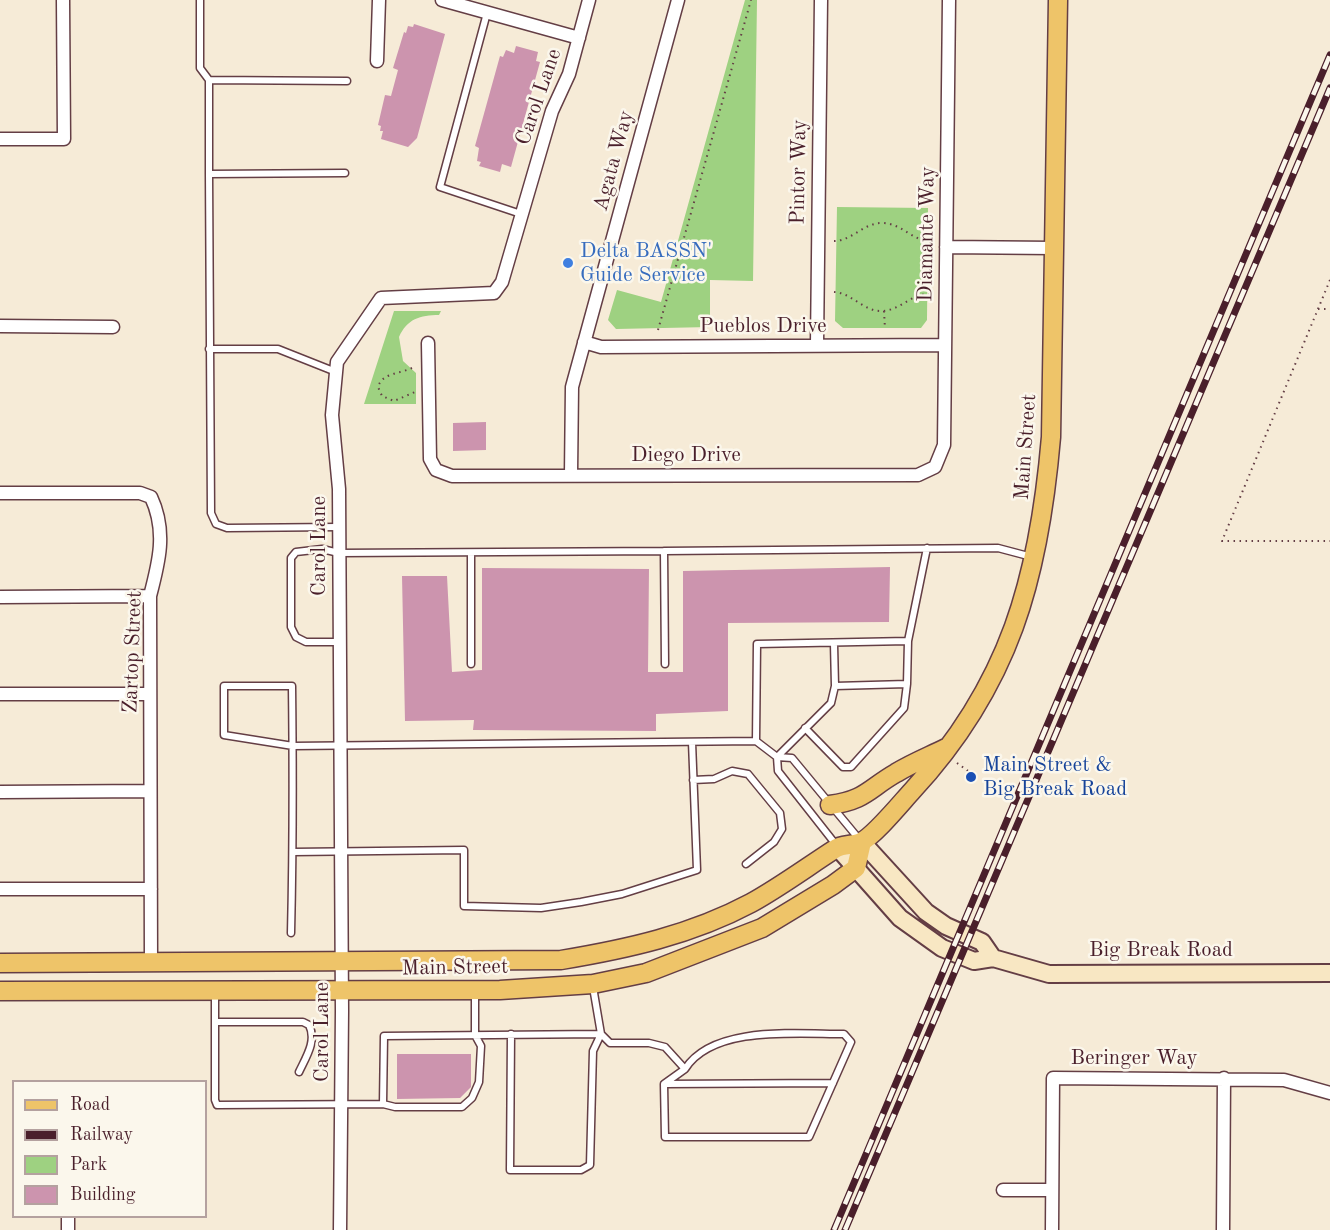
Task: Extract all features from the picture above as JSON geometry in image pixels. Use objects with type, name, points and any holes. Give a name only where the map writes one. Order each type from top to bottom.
[{"type":"main road","name":"Main Street","points":[[0,963],[561,960],[623,949],[704,924],[751,903],[837,847],[862,842],[894,812],[951,746],[975,710],[1014,629],[1035,558],[1045,504],[1052,437],[1058,0]]},
{"type":"main road","points":[[830,805],[852,802],[868,795],[895,773],[951,746]]},
{"type":"main road","points":[[856,868],[862,842]]},
{"type":"main road","name":"Main Street","points":[[0,991],[475,991],[557,988],[593,984],[646,973],[762,928],[833,885],[856,868]]},
{"type":"street","points":[[0,139],[64,139],[63,0]]},
{"type":"street","points":[[377,61],[379,0]]},
{"type":"street","points":[[442,0],[579,38]]},
{"type":"street","name":"Carol Lane","points":[[340,1230],[339,489],[332,415],[337,362],[381,298],[494,293],[502,282],[552,111],[569,74],[589,0]]},
{"type":"street","name":"Agata Way","points":[[571,474],[572,387],[678,0]]},
{"type":"street","name":"Pintor Way","points":[[817,345],[820,0]]},
{"type":"street","name":"Diamante Way","points":[[935,467],[944,445],[949,0]]},
{"type":"street","points":[[946,247],[1054,248]]},
{"type":"street","points":[[0,326],[113,327]]},
{"type":"street","name":"Pueblos Drive","points":[[584,342],[601,347],[944,345]]},
{"type":"street","name":"Diego Drive","points":[[428,343],[430,459],[436,470],[452,476],[918,475],[935,467]]},
{"type":"street","name":"Zartop Street","points":[[0,493],[141,493],[151,497],[156,508],[161,537],[160,560],[150,596],[151,963]]},
{"type":"street","points":[[0,597],[150,596]]},
{"type":"street","points":[[0,694],[150,694]]},
{"type":"street","points":[[0,792],[150,791]]},
{"type":"street","name":"Big Break Road","points":[[862,842],[926,912],[946,926],[982,942],[993,958]]},
{"type":"street","name":"Big Break Road","points":[[837,847],[900,918],[923,937],[942,948],[974,961],[993,958],[1049,974],[1330,972]]},
{"type":"street","points":[[0,890],[151,889]]},
{"type":"street","name":"Beringer Way","points":[[1052,1230],[1053,1078],[1284,1080],[1330,1093]]},
{"type":"street","points":[[1223,1230],[1224,1078]]},
{"type":"street","points":[[1003,1190],[1052,1190]]},
{"type":"lane","points":[[200,0],[200,68],[209,80],[211,513],[216,524],[227,528],[339,527]]},
{"type":"lane","points":[[487,13],[440,187],[522,214]]},
{"type":"lane","points":[[209,80],[347,81]]},
{"type":"lane","points":[[208,174],[345,174]]},
{"type":"lane","points":[[210,349],[279,350],[336,372]]},
{"type":"lane","points":[[805,728],[843,767],[851,767],[904,708],[908,641],[927,548]]},
{"type":"lane","points":[[339,642],[306,642],[296,638],[291,627],[291,558],[296,552],[305,550],[471,553],[998,548],[1035,558]]},
{"type":"lane","points":[[664,551],[665,664]]},
{"type":"lane","points":[[471,553],[471,664]]},
{"type":"lane","points":[[756,741],[757,644],[908,641]]},
{"type":"lane","points":[[834,644],[835,686],[831,703],[777,757],[778,771],[837,847]]},
{"type":"lane","points":[[835,686],[907,684]]},
{"type":"lane","points":[[291,933],[292,852],[292,746],[292,686],[224,687],[224,735],[292,746],[756,741],[777,757],[792,759],[862,842]]},
{"type":"lane","points":[[292,852],[464,850],[464,906],[541,908],[622,894],[697,870],[692,742]]},
{"type":"lane","points":[[693,780],[714,779],[732,771],[748,774],[780,813],[782,829],[774,842],[746,864]]},
{"type":"lane","points":[[511,1034],[510,1170],[581,1170],[590,1165],[593,1052],[601,1034],[593,984]]},
{"type":"lane","points":[[215,992],[215,1100],[218,1105],[384,1104],[395,1107],[462,1107],[472,1098],[479,1082],[481,1046],[475,1035],[475,991]]},
{"type":"lane","points":[[215,1022],[303,1022],[309,1025],[313,1036],[299,1072]]},
{"type":"lane","points":[[384,1104],[384,1036],[601,1034],[610,1043],[649,1043],[665,1047],[685,1069]]},
{"type":"lane","points":[[746,1034],[844,1034],[850,1042],[809,1137],[665,1137],[664,1084],[685,1069],[693,1056],[746,1034]]},
{"type":"lane","points":[[664,1084],[832,1083]]},
{"type":"path","points":[[658,330],[751,0]]},
{"type":"path","points":[[834,241],[841,241],[866,227],[880,223],[893,225],[912,237],[930,242]]},
{"type":"path","points":[[1330,279],[1222,541],[1330,541]]},
{"type":"path","points":[[834,292],[851,297],[870,309],[885,311],[898,307],[914,296],[929,294]]},
{"type":"path","points":[[1318,309],[1330,309]]},
{"type":"path","points":[[885,311],[885,329]]},
{"type":"path","points":[[412,368],[386,376],[380,380],[378,387],[382,396],[394,401],[416,392]]},
{"type":"green space","points":[[745,0],[757,0],[753,281],[710,280],[710,327],[616,329],[608,320],[617,290],[661,302]]},
{"type":"green space","points":[[837,207],[928,208],[927,320],[921,328],[843,328],[835,321]]},
{"type":"green space","points":[[394,311],[441,311],[439,315],[420,317],[410,322],[399,337],[403,361],[416,373],[416,404],[364,404]]},
{"type":"building","points":[[414,24],[445,34],[417,138],[408,147],[381,139],[383,131],[380,131],[381,126],[378,125],[385,95],[391,96],[398,70],[393,68],[404,32],[406,33],[408,26],[413,27]]},
{"type":"building","points":[[516,46],[538,52],[536,61],[540,62],[511,167],[502,164],[500,172],[479,166],[481,162],[477,161],[479,148],[475,146],[500,56],[503,57],[506,50],[514,53]]},
{"type":"building","points":[[486,422],[486,450],[453,451],[453,423]]},
{"type":"building","points":[[890,567],[889,622],[728,623],[728,711],[656,714],[656,731],[473,730],[474,720],[405,721],[402,576],[447,576],[452,672],[482,670],[482,568],[649,569],[648,672],[683,672],[683,571]]},
{"type":"building","points":[[397,1054],[471,1054],[471,1087],[460,1098],[397,1099]]},
{"type":"railway","points":[[834,1230],[1330,55]]},
{"type":"railway","points":[[845,1230],[1330,88]]},
{"type":"place","name":"Delta BASSN' Guide Service","points":[[568,263]]},
{"type":"place","name":"Main Street & Big Break Road","points":[[971,777]]}]
